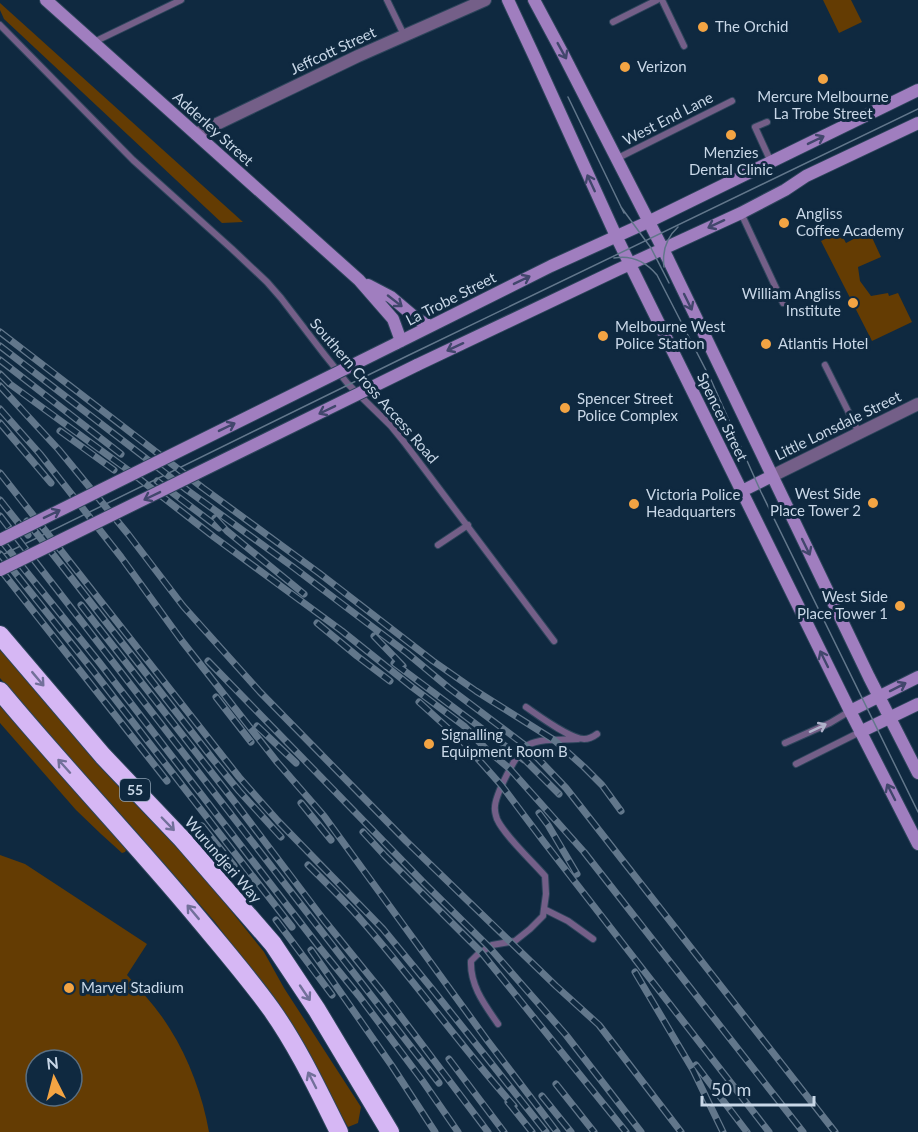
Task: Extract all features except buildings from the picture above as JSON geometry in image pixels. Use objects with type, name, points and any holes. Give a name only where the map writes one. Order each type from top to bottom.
[{"type":"highway","name":"Wurundjeri Way","points":[[0,635],[103,756],[182,839],[273,944],[317,1010],[390,1132]]},
{"type":"highway","name":"55","points":[[0,691],[54,755],[152,863],[231,957],[271,1009],[302,1060],[339,1132]]},
{"type":"street","name":"Adderley Street","points":[[46,0],[359,279],[393,319],[398,343]]},
{"type":"street","name":"Jeffcott Street","points":[[196,134],[404,35],[484,0]]},
{"type":"street","name":"Spencer Street","points":[[508,0],[616,236],[860,732],[918,844]]},
{"type":"street","name":"Spencer Street","points":[[534,0],[662,249],[918,774]]},
{"type":"street","name":"La Trobe Street","points":[[0,540],[430,326],[918,90]]},
{"type":"street","points":[[0,570],[417,365],[741,213],[806,176],[918,123]]},
{"type":"street","name":"Adderley Street","points":[[359,279],[391,297],[417,319],[430,326]]},
{"type":"street","name":"Little Lonsdale Street","points":[[772,476],[918,404]]},
{"type":"street","points":[[741,491],[772,476]]},
{"type":"street","points":[[850,711],[918,677]]},
{"type":"street","points":[[860,732],[918,704]]},
{"type":"lane","points":[[93,42],[172,2],[181,0]]},
{"type":"lane","points":[[387,0],[404,35]]},
{"type":"lane","points":[[613,22],[657,0]]},
{"type":"lane","points":[[662,0],[684,46]]},
{"type":"lane","name":"Southern Cross Access Road","points":[[0,26],[133,160],[267,282],[342,377],[404,442],[554,640]]},
{"type":"lane","name":"West End Lane","points":[[616,159],[732,101]]},
{"type":"lane","points":[[767,122],[755,127],[771,162]]},
{"type":"lane","points":[[741,213],[783,303]]},
{"type":"lane","points":[[825,365],[859,433]]},
{"type":"lane","points":[[438,545],[468,525]]},
{"type":"lane","points":[[526,707],[568,735],[578,739]]},
{"type":"lane","points":[[785,744],[850,711]]},
{"type":"lane","points":[[796,764],[860,732]]},
{"type":"lane","points":[[498,1024],[474,983],[471,961],[492,945],[515,941],[530,929],[543,916],[546,888],[545,876],[504,830],[497,819],[494,808],[511,767],[526,746],[536,742],[588,739],[597,734]]},
{"type":"lane","points":[[544,909],[568,921],[593,939]]},
{"type":"shaded area","points":[[823,0],[851,0],[862,22],[839,33]]},
{"type":"shaded area","points":[[0,3],[243,222],[222,223],[4,19]]},
{"type":"shaded area","points":[[869,231],[881,257],[858,267],[860,281],[871,296],[888,293],[889,296],[898,293],[912,322],[872,341],[821,241],[840,232],[846,243]]},
{"type":"shaded area","points":[[0,648],[101,768],[200,872],[264,952],[284,988],[361,1107],[358,1123],[348,1127],[283,1014],[215,922],[0,678]]},
{"type":"shaded area","points":[[0,706],[122,842],[125,852],[122,853],[76,810],[0,723]]},
{"type":"shaded area","name":"Marvel Stadium","points":[[0,855],[25,864],[147,944],[127,975],[155,1008],[177,1041],[194,1079],[209,1132],[0,1132]]},
{"type":"tram line","points":[[568,97],[624,213]]},
{"type":"tram line","points":[[0,556],[918,109]]},
{"type":"tram line","points":[[621,207],[651,248],[669,283]]},
{"type":"tram line","points":[[664,267],[666,245],[678,227]]},
{"type":"tram line","points":[[614,258],[638,260],[657,275],[711,380],[761,492],[918,812]]},
{"type":"railway","points":[[0,332],[433,661],[554,740],[602,785],[621,811]]},
{"type":"railway","points":[[0,346],[187,490],[407,653],[526,746],[566,788],[835,1132]]},
{"type":"railway","points":[[0,360],[121,454]]},
{"type":"railway","points":[[0,374],[10,384],[342,631],[464,726],[510,769],[584,852],[803,1132]]},
{"type":"railway","points":[[0,386],[59,450],[183,606],[260,692],[406,841],[599,1025],[681,1132]]},
{"type":"railway","points":[[0,409],[40,454],[121,557],[182,641],[277,762],[324,816],[557,1132]]},
{"type":"railway","points":[[0,423],[51,483]]},
{"type":"railway","points":[[60,431],[114,470]]},
{"type":"railway","points":[[0,473],[239,777],[278,821],[383,929],[546,1132]]},
{"type":"railway","points":[[157,481],[219,528]]},
{"type":"railway","points":[[0,500],[28,535]]},
{"type":"railway","points":[[0,516],[439,1083]]},
{"type":"railway","points":[[215,518],[227,531],[304,594]]},
{"type":"railway","points":[[27,521],[212,758],[281,837]]},
{"type":"railway","points":[[0,539],[99,662],[359,996],[458,1132]]},
{"type":"railway","points":[[0,554],[292,927]]},
{"type":"railway","points":[[0,569],[167,781]]},
{"type":"railway","points":[[81,605],[324,920],[384,994],[488,1132]]},
{"type":"railway","points":[[317,623],[390,681]]},
{"type":"railway","points":[[374,636],[403,666]]},
{"type":"railway","points":[[208,661],[489,947],[566,1035],[641,1132]]},
{"type":"railway","points":[[394,663],[524,760]]},
{"type":"railway","points":[[216,697],[251,742]]},
{"type":"railway","points":[[419,702],[462,741],[502,786],[769,1132]]},
{"type":"railway","points":[[257,726],[296,763]]},
{"type":"railway","points":[[519,754],[559,794]]},
{"type":"railway","points":[[301,803],[331,840]]},
{"type":"railway","points":[[539,813],[577,874]]},
{"type":"railway","points":[[202,826],[234,866]]},
{"type":"railway","points":[[363,832],[481,952],[626,1132]]},
{"type":"railway","points":[[308,865],[349,906],[382,944],[475,1061],[514,1106]]},
{"type":"railway","points":[[276,920],[332,995]]},
{"type":"railway","points":[[311,950],[435,1132]]},
{"type":"railway","points":[[635,972],[693,1070],[723,1132]]},
{"type":"railway","points":[[449,1059],[504,1132]]},
{"type":"railway","points":[[696,1065],[747,1132]]},
{"type":"railway","points":[[556,1084],[594,1132]]},
{"type":"railway","points":[[542,1096],[571,1132]]},
{"type":"railway","points":[[508,1102],[532,1132]]},
{"type":"place","name":"The Orchid","points":[[703,27]]},
{"type":"place","name":"Verizon","points":[[625,67]]},
{"type":"place","name":"Mercure Melbourne La Trobe Street","points":[[823,79]]},
{"type":"place","name":"Menzies Dental Clinic","points":[[731,135]]},
{"type":"place","name":"Angliss Coffee Academy","points":[[784,223]]},
{"type":"place","name":"William Angliss Institute","points":[[853,303]]},
{"type":"place","name":"Melbourne West Police Station","points":[[603,336]]},
{"type":"place","name":"Atlantis Hotel","points":[[766,344]]},
{"type":"place","name":"Spencer Street Police Complex","points":[[565,408]]},
{"type":"place","name":"West Side Place Tower 2","points":[[873,503]]},
{"type":"place","name":"Victoria Police Headquarters","points":[[634,504]]},
{"type":"place","name":"West Side Place Tower 1","points":[[900,606]]},
{"type":"place","name":"Signalling Equipment Room B","points":[[429,744]]},
{"type":"place","name":"Marvel Stadium","points":[[69,988]]}]
